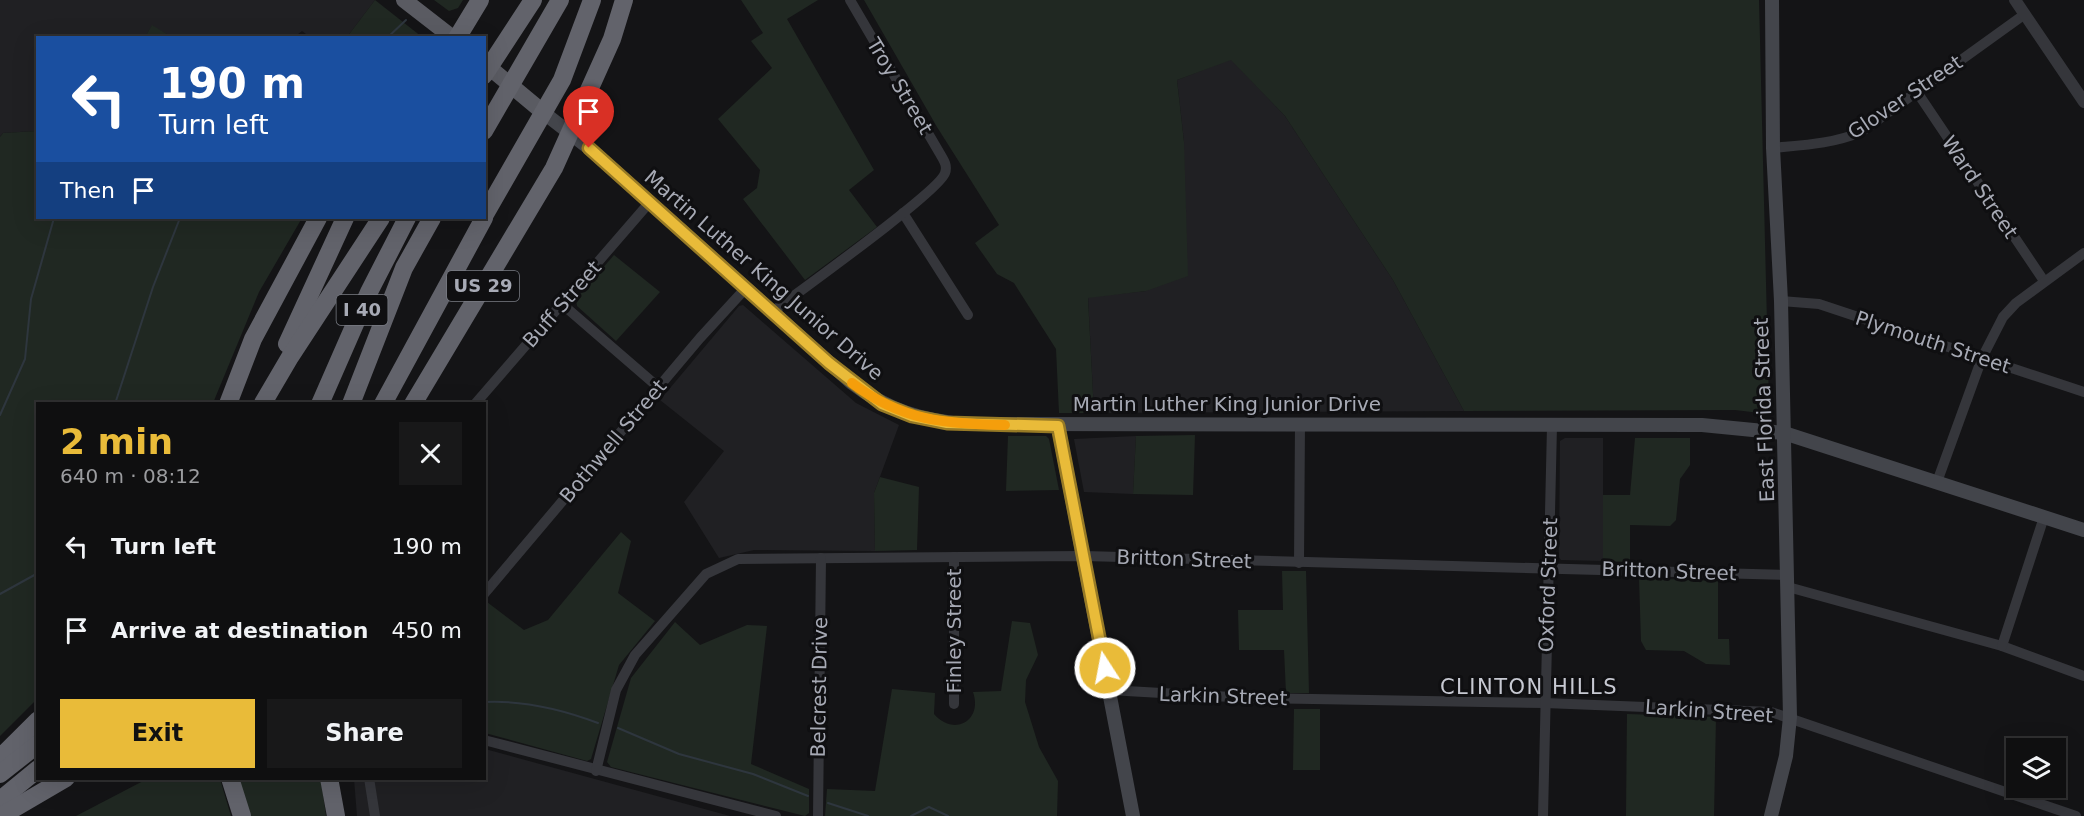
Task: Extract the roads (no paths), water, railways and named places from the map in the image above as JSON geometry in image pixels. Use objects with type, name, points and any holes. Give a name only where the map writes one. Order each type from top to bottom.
[{"type":"highway","points":[[404,0],[452,36]]},
{"type":"highway","points":[[456,36],[480,0]]},
{"type":"highway","points":[[486,72],[533,0]]},
{"type":"highway","points":[[486,128],[530,57],[560,0]]},
{"type":"highway","points":[[486,214],[544,113],[574,51],[592,0]]},
{"type":"highway","name":"US 29","points":[[414,402],[554,168],[612,39],[624,0]]},
{"type":"highway","name":"Martin Luther King Junior Drive","points":[[486,65],[544,113]]},
{"type":"highway","points":[[229,402],[253,339],[293,259],[317,219]]},
{"type":"highway","points":[[263,402],[279,362],[345,219]]},
{"type":"highway","points":[[264,402],[295,349],[380,219]]},
{"type":"highway","name":"I 40","points":[[321,402],[369,292],[406,219]]},
{"type":"highway","name":"I 40","points":[[352,402],[404,268],[431,219]]},
{"type":"highway","points":[[386,402],[483,219]]},
{"type":"highway","points":[[0,758],[36,722]]},
{"type":"highway","points":[[0,774],[36,746]]},
{"type":"highway","points":[[0,800],[36,771]]},
{"type":"highway","points":[[1,816],[63,780]]},
{"type":"highway","points":[[231,780],[242,816]]},
{"type":"highway","points":[[329,780],[336,816]]},
{"type":"highway","points":[[337,780],[341,816]]},
{"type":"main road","name":"East Florida Street","points":[[1771,816],[1786,756],[1790,717],[1780,347],[1781,301],[1773,148],[1772,0]]},
{"type":"main road","name":"Martin Luther King Junior Drive","points":[[544,113],[589,148],[852,383],[889,408],[912,416],[947,423],[1058,426],[1300,423],[1702,425],[1784,433],[2084,530]]},
{"type":"main road","points":[[1058,426],[1133,816]]},
{"type":"street","name":"Troy Street","points":[[850,0],[946,164],[940,183],[903,213]]},
{"type":"street","points":[[2015,0],[2084,102]]},
{"type":"street","name":"Glover Street","points":[[1773,148],[1840,140],[1861,132],[2025,14]]},
{"type":"street","name":"Ward Street","points":[[1917,92],[2044,281]]},
{"type":"street","name":"Buff Street","points":[[477,402],[649,203]]},
{"type":"street","points":[[772,312],[903,213],[968,315]]},
{"type":"street","points":[[1937,482],[1982,358],[2002,317],[2044,281],[2084,253]]},
{"type":"street","name":"Bothwell Street","points":[[486,592],[658,387],[745,289]]},
{"type":"street","name":"Plymouth Street","points":[[1781,301],[1819,304],[2084,392]]},
{"type":"street","points":[[562,304],[658,387]]},
{"type":"street","points":[[1299,563],[1300,423]]},
{"type":"street","name":"Oxford Street","points":[[1543,816],[1552,426]]},
{"type":"street","points":[[2002,646],[2044,517]]},
{"type":"street","name":"Britton Street","points":[[596,771],[616,690],[623,673],[635,655],[706,574],[722,564],[738,559],[1084,556],[1299,563],[1549,567],[1788,581],[2002,646],[2084,675]]},
{"type":"street","name":"Finley Street","points":[[954,557],[954,704]]},
{"type":"street","name":"Belcrest Drive","points":[[818,816],[821,558]]},
{"type":"street","name":"Larkin Street","points":[[1109,690],[1249,698],[1545,703],[1770,712],[2076,816]]},
{"type":"street","points":[[486,741],[776,816]]},
{"type":"street","points":[[369,780],[375,816]]},
{"type":"waterway","points":[[389,36],[406,20]]},
{"type":"waterway","points":[[0,415],[25,359],[31,299],[54,219]]},
{"type":"waterway","points":[[116,402],[153,287],[180,219]]},
{"type":"waterway","points":[[0,594],[36,574]]},
{"type":"waterway","points":[[486,702],[513,702],[542,706],[598,723]]},
{"type":"waterway","points":[[618,728],[679,754],[753,774],[808,796]]},
{"type":"waterway","points":[[828,803],[868,816]]},
{"type":"waterway","points":[[911,816],[929,807],[948,816]]},
{"type":"district","name":"CLINTON HILLS","points":[[1529,687]]}]
